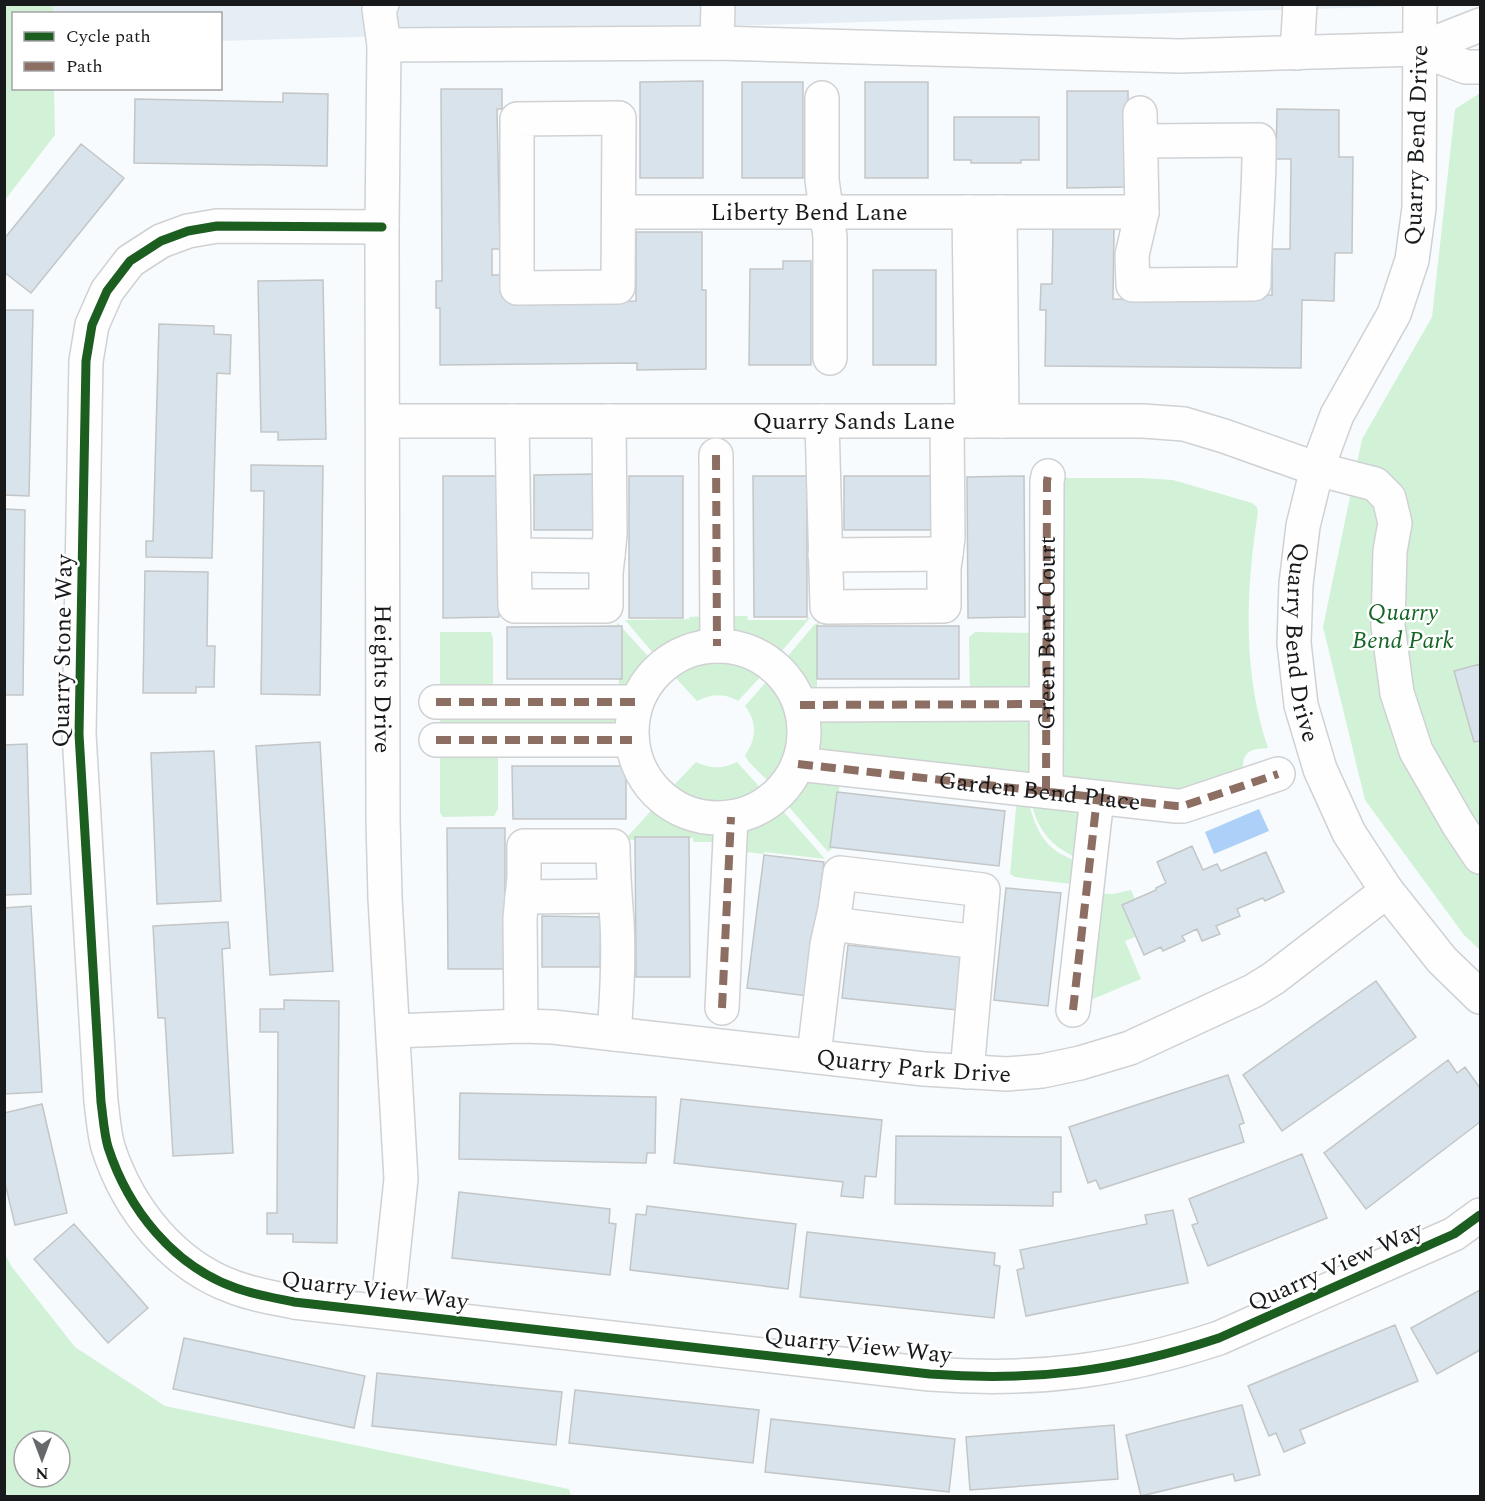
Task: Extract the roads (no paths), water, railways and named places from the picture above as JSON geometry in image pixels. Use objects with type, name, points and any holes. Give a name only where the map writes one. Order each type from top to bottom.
[{"type":"street","points":[[717,43],[718,4]]},
{"type":"street","points":[[1297,53],[1300,4]]},
{"type":"street","name":"Quarry Bend Drive","points":[[1420,4],[1419,208],[1412,260],[1394,314],[1337,415],[1317,470],[1303,526],[1296,584],[1294,643],[1301,705],[1320,769],[1349,833],[1388,891],[1442,960],[1480,997]]},
{"type":"street","name":"Heights Drive","points":[[375,6],[384,45],[382,819],[401,1179],[387,1312]]},
{"type":"street","points":[[384,45],[717,43],[1179,56],[1419,49],[1480,25]]},
{"type":"street","points":[[1419,49],[1466,67],[1480,67]]},
{"type":"street","points":[[822,98],[822,180],[830,237],[830,358]]},
{"type":"street","points":[[619,118],[619,212],[618,287],[518,288],[517,119],[619,118]]},
{"type":"street","points":[[1140,127],[1259,140],[1254,284],[1132,285],[1132,255],[1142,212],[1140,127]]},
{"type":"street","name":"Liberty Bend Lane","points":[[619,212],[1142,212]]},
{"type":"street","points":[[822,422],[827,607],[944,606],[944,568],[948,538],[974,422],[985,212]]},
{"type":"street","name":"Quarry Stone Way","points":[[206,1274],[174,1251],[146,1222],[124,1187],[108,1146],[101,1102],[79,734],[86,361],[92,325],[107,291],[130,261],[161,241],[188,231],[217,226],[382,227]]},
{"type":"street","name":"Quarry Sands Lane","points":[[383,422],[1143,421],[1184,424],[1317,470],[1375,484],[1389,498],[1395,523],[1390,550],[1388,626],[1397,693],[1416,751],[1480,857]]},
{"type":"street","points":[[512,422],[515,606],[606,606],[610,535],[609,422]]},
{"type":"street","points":[[716,455],[717,646]]},
{"type":"street","name":"Green Bend Court","points":[[1046,791],[1048,476]]},
{"type":"street","points":[[825,555],[946,554]]},
{"type":"street","points":[[514,555],[608,556]]},
{"type":"street","points":[[717,646],[747,651],[774,666],[794,690],[800,705],[804,734],[798,764],[784,787],[762,806],[731,817],[712,818],[693,814],[660,797],[641,771],[632,741],[633,715],[637,702],[651,677],[667,662],[687,651],[717,646]]},
{"type":"street","points":[[436,702],[637,702]]},
{"type":"street","points":[[800,705],[1046,704]]},
{"type":"street","points":[[436,740],[632,741]]},
{"type":"street","name":"Garden Bend Place","points":[[798,764],[1183,806],[1278,774]]},
{"type":"street","points":[[1073,1010],[1097,798]]},
{"type":"street","points":[[722,1008],[731,817]]},
{"type":"street","points":[[521,1026],[520,930],[524,846],[613,846],[617,921],[614,1034]]},
{"type":"street","points":[[814,1055],[827,945],[840,873],[983,890],[967,1072]]},
{"type":"street","name":"Quarry Park Drive","points":[[393,1031],[553,1027],[967,1072],[1007,1074],[1041,1071],[1080,1063],[1130,1048],[1252,991],[1274,978],[1388,891]]},
{"type":"street","points":[[522,897],[614,896]]},
{"type":"street","points":[[832,924],[978,942]]},
{"type":"street","name":"Quarry View Way","points":[[206,1274],[235,1288],[294,1302],[930,1374],[993,1377],[1056,1375],[1138,1362],[1218,1338],[1454,1234],[1480,1215]]},
{"type":"water","points":[[1259,809],[1269,831],[1214,854],[1205,832]]},
{"type":"park label","name":"Quarry Bend Park","points":[[1403,626]]}]
